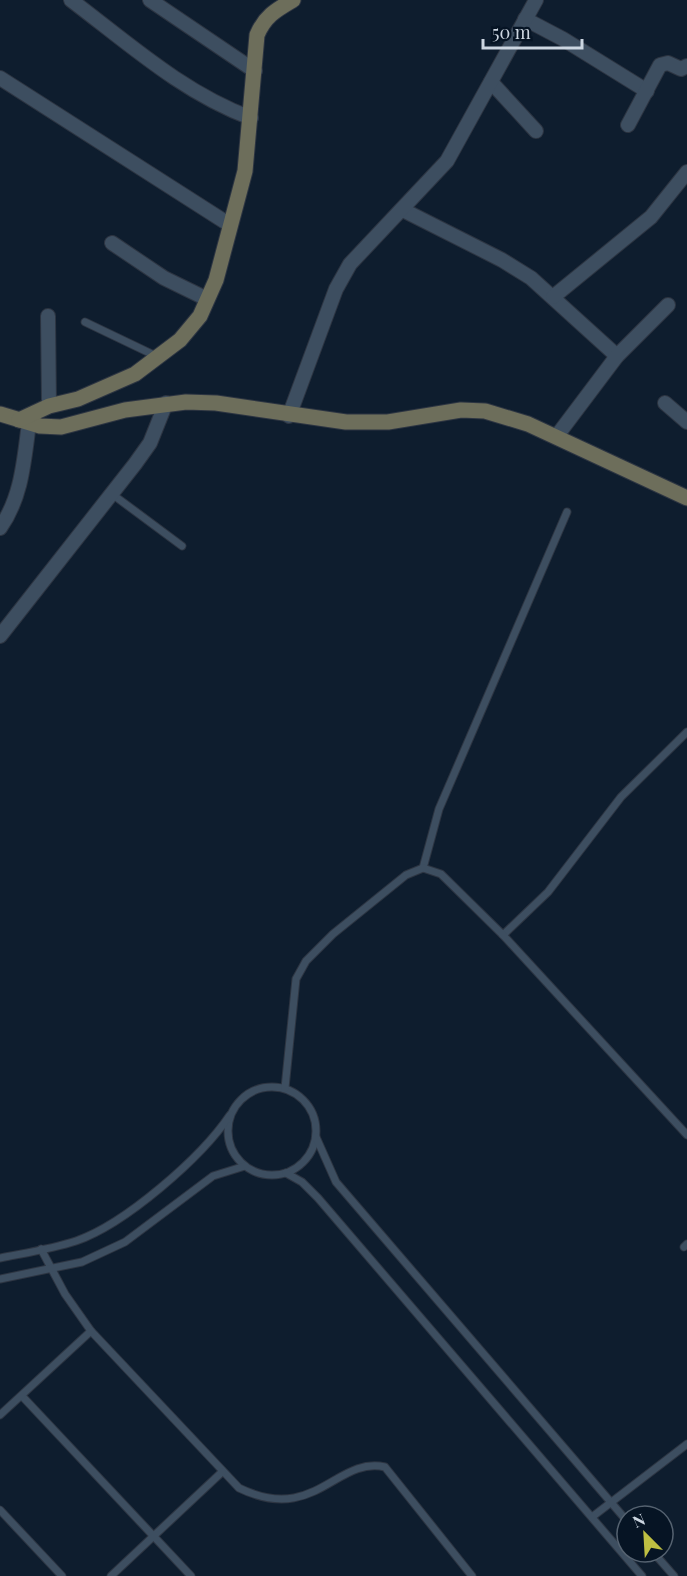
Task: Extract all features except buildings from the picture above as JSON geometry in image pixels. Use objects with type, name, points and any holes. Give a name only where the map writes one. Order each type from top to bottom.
[{"type":"street","points":[[71,0],[194,92],[221,107],[251,118]]},
{"type":"street","points":[[150,0],[255,71]]},
{"type":"street","points":[[24,422],[50,406],[94,392],[135,374],[180,340],[200,316],[216,280],[245,171],[257,35],[262,23],[271,13],[293,0]]},
{"type":"street","points":[[290,416],[336,289],[351,264],[447,161],[536,0]]},
{"type":"street","points":[[525,19],[563,39],[646,91]]},
{"type":"street","points":[[628,125],[663,63],[681,69],[687,66]]},
{"type":"street","points":[[0,78],[230,225]]},
{"type":"street","points":[[491,82],[536,131]]},
{"type":"street","points":[[553,297],[651,218],[687,172]]},
{"type":"street","points":[[403,210],[502,260],[553,297],[616,356]]},
{"type":"street","points":[[112,243],[156,273],[207,299]]},
{"type":"street","points":[[556,437],[616,356],[668,305]]},
{"type":"street","points":[[48,316],[50,406]]},
{"type":"street","points":[[0,636],[150,443],[166,403]]},
{"type":"street","points":[[0,414],[24,422],[61,427],[125,410],[166,403],[216,403],[290,416],[346,422],[388,422],[461,410],[485,411],[510,417],[687,498]]},
{"type":"street","points":[[665,403],[687,422]]},
{"type":"street","points":[[0,528],[12,510],[20,483],[24,422]]},
{"type":"lane","points":[[85,322],[159,357]]},
{"type":"lane","points":[[112,494],[182,546]]},
{"type":"lane","points":[[423,868],[439,809],[567,512]]},
{"type":"lane","points":[[503,935],[548,892],[621,797],[687,732]]},
{"type":"lane","points":[[285,1088],[296,979],[306,961],[333,934],[406,875],[423,868],[441,874],[503,935],[687,1135]]},
{"type":"lane","points":[[0,1258],[75,1241],[114,1224],[214,1138],[242,1097],[255,1089],[270,1086],[285,1088],[307,1103],[313,1114],[316,1137],[336,1182],[615,1507]]},
{"type":"lane","points":[[230,1115],[227,1127],[228,1142],[235,1155],[245,1166],[258,1173],[273,1175],[286,1173],[299,1165],[311,1152],[316,1137]]},
{"type":"lane","points":[[0,1280],[82,1262],[125,1242],[213,1176],[245,1166]]},
{"type":"lane","points":[[286,1173],[302,1182],[318,1198],[642,1576]]},
{"type":"lane","points":[[41,1249],[50,1268],[91,1330],[239,1488],[259,1498],[279,1500],[320,1490],[362,1467],[373,1464],[385,1467],[472,1576]]},
{"type":"lane","points":[[0,1415],[91,1330]]},
{"type":"lane","points":[[22,1396],[155,1534],[191,1576]]},
{"type":"lane","points":[[592,1517],[687,1444]]},
{"type":"lane","points":[[111,1576],[222,1472]]},
{"type":"lane","points":[[0,1510],[62,1576]]},
{"type":"lane","points":[[664,1564],[674,1576]]}]
